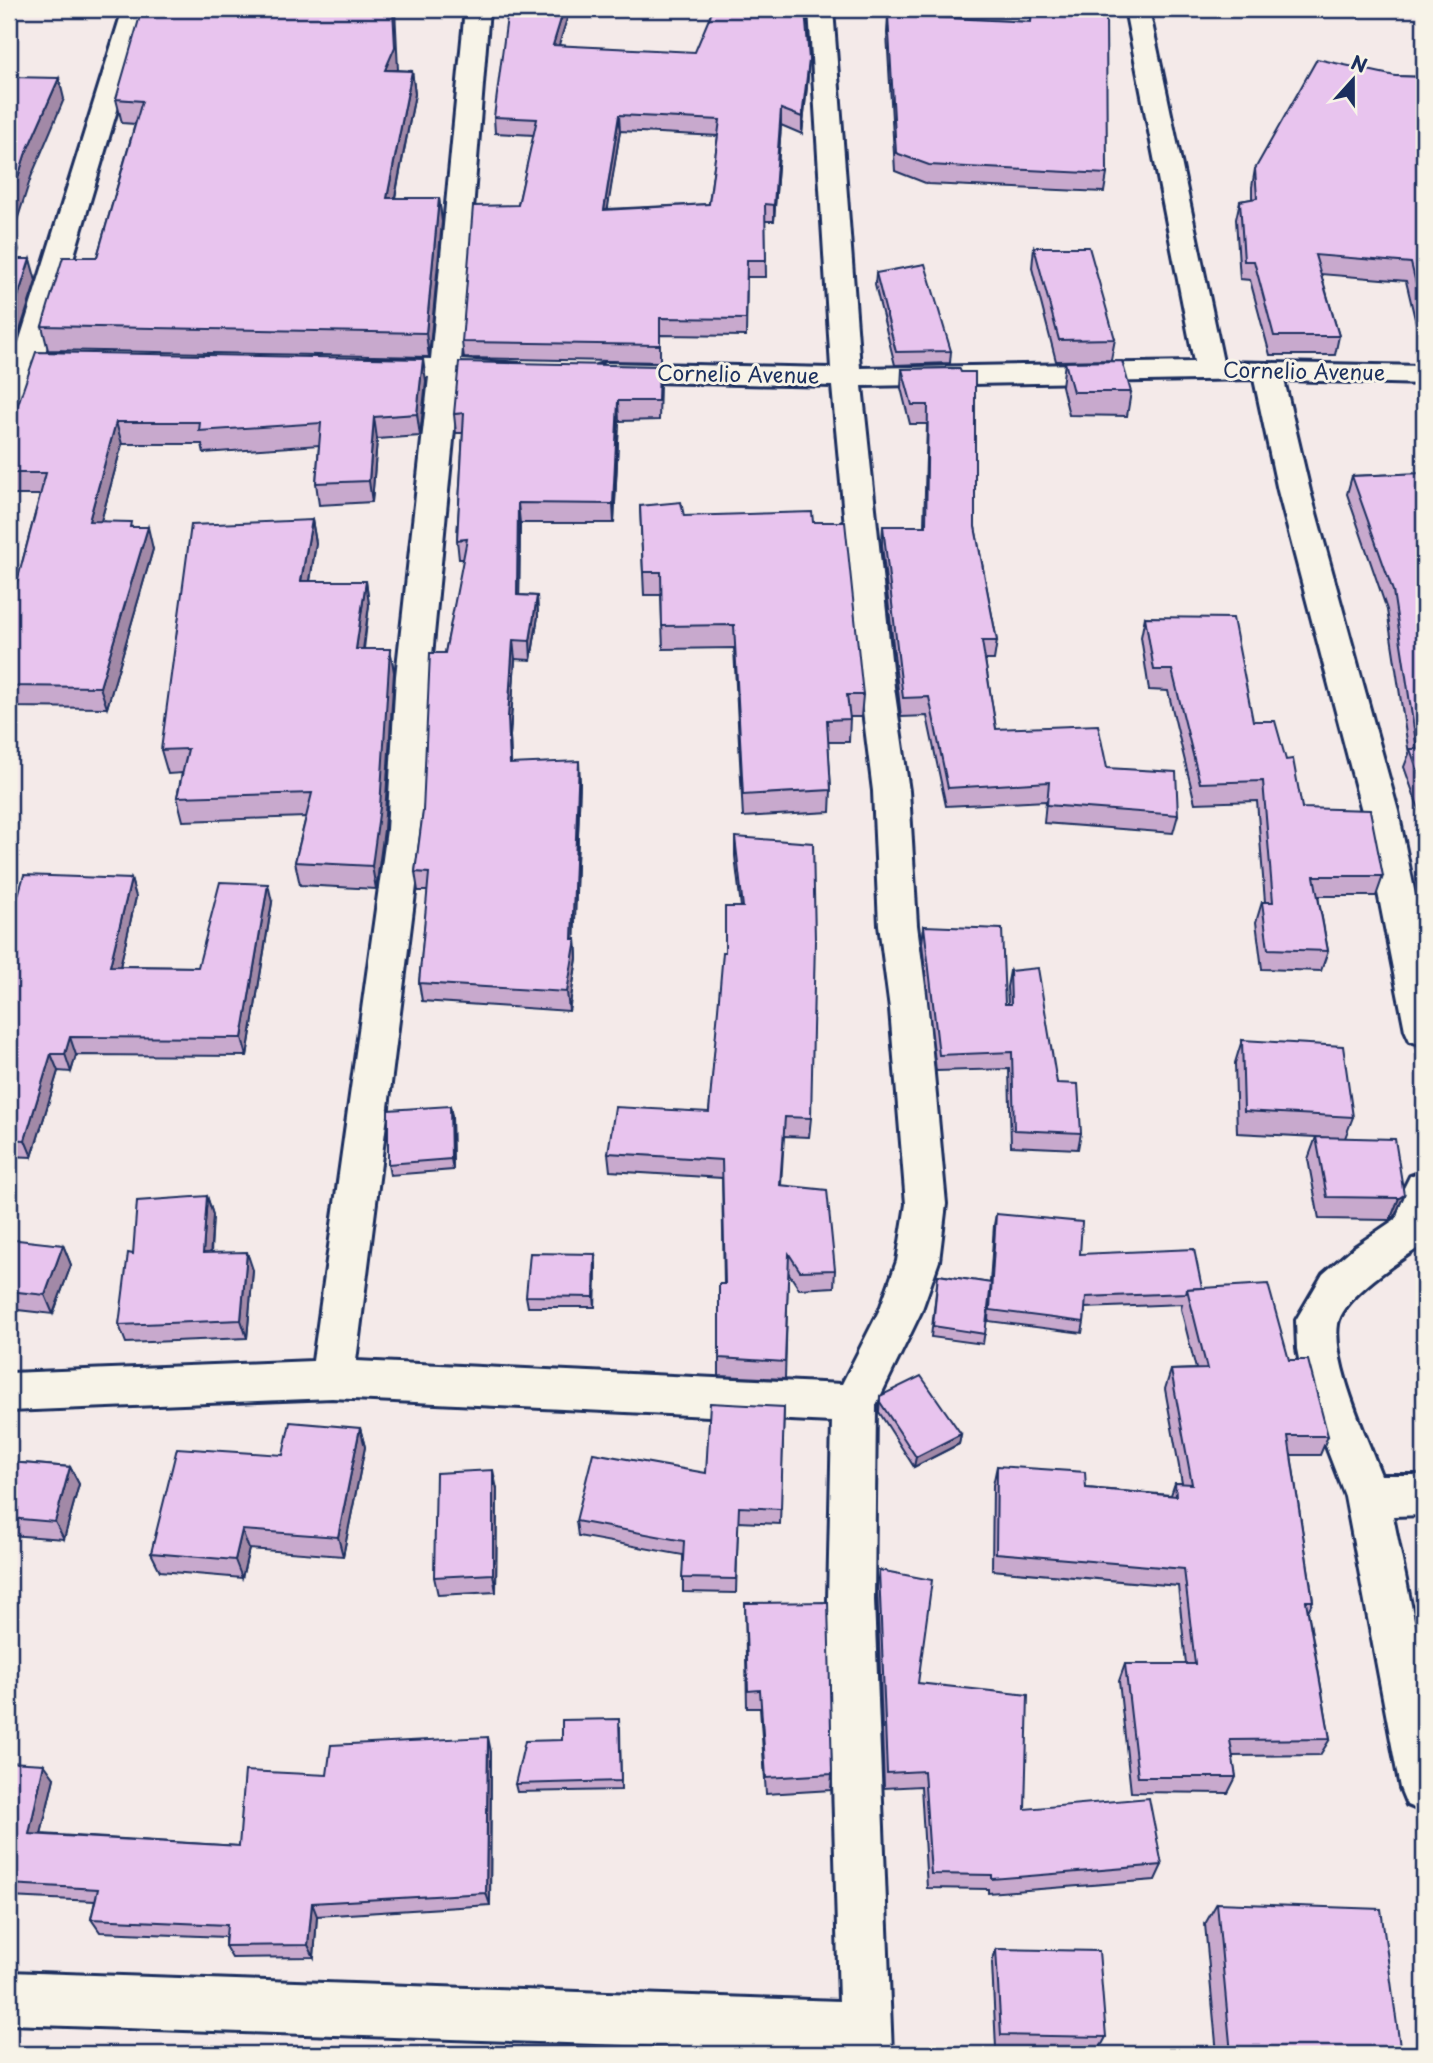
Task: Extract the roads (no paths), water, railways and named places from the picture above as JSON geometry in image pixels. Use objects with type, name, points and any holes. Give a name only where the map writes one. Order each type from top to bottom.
[{"type":"street","points":[[9,423],[19,361],[135,9]]},
{"type":"street","points":[[332,1379],[405,830],[413,676],[445,369],[477,9]]},
{"type":"street","points":[[9,1998],[867,2041],[851,1600],[854,1404],[900,1312],[918,1261],[926,1204],[909,1009],[898,925],[891,790],[877,687],[846,377],[821,9]]},
{"type":"street","points":[[1137,9],[1210,370]]},
{"type":"street","points":[[19,361],[112,362]]},
{"type":"street","points":[[348,367],[541,371]]},
{"type":"street","points":[[1267,370],[1294,491],[1380,811],[1424,1030]]},
{"type":"street","name":"Cornelio Avenue","points":[[583,372],[846,377],[1267,370],[1424,375]]},
{"type":"street","points":[[1424,1188],[1415,1228],[1368,1261],[1338,1287],[1317,1320],[1318,1349],[1328,1394],[1367,1496],[1424,1788]]},
{"type":"street","points":[[9,1392],[332,1379],[854,1404]]},
{"type":"street","points":[[1367,1496],[1424,1495]]}]
